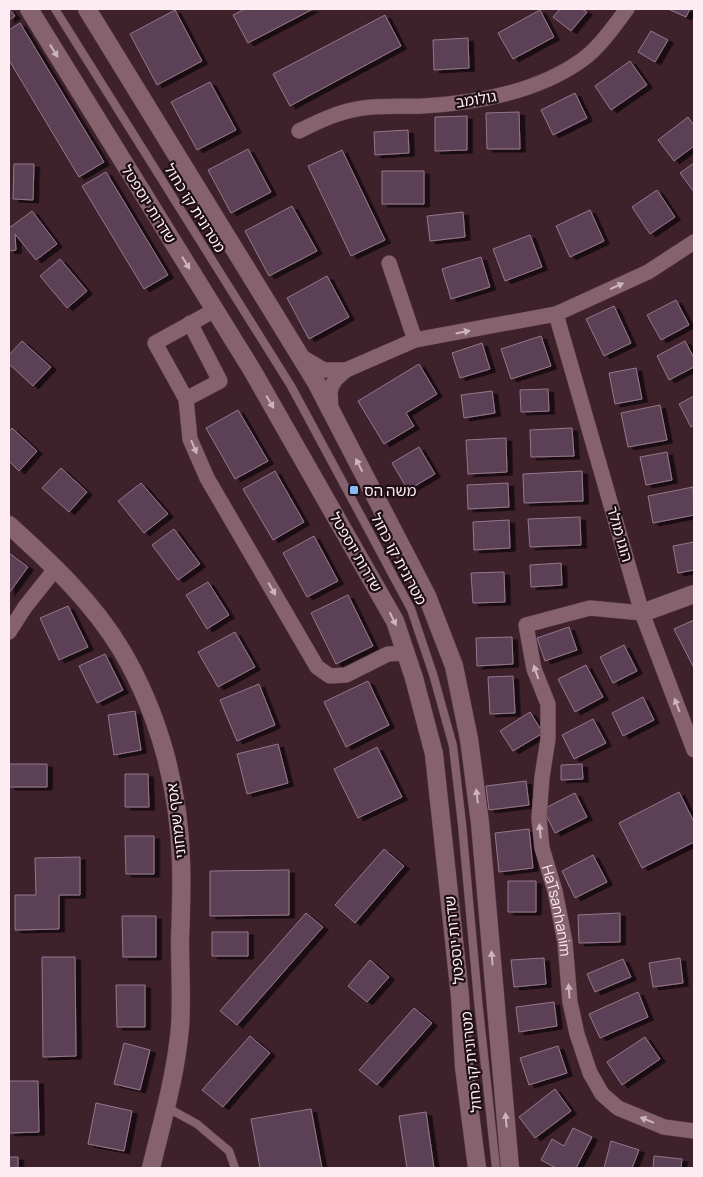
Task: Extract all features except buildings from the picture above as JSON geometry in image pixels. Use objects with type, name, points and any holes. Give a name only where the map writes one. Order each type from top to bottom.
[{"type":"street","name":"שדרות יוספטל","points":[[29,9],[252,370],[395,621],[414,678],[434,754],[460,996],[464,1067],[477,1168]]},
{"type":"street","points":[[87,9],[300,356],[332,413],[427,596],[454,666],[469,739],[480,823],[510,1168]]},
{"type":"street","name":"גולומב","points":[[299,131],[331,115],[362,108],[423,106],[466,101],[507,94],[530,87],[583,59],[607,35],[627,9]]},
{"type":"street","points":[[332,413],[330,402],[332,385],[346,370],[414,340],[556,314],[648,272],[694,242]]},
{"type":"street","points":[[389,263],[414,340]]},
{"type":"street","points":[[215,310],[155,343],[186,399],[190,439],[208,478],[317,667],[330,676],[346,674],[388,654],[406,653]]},
{"type":"street","name":"הוגו מולר","points":[[556,314],[642,613],[694,750]]},
{"type":"street","points":[[186,399],[220,381],[190,323]]},
{"type":"street","points":[[300,356],[324,370],[346,370]]},
{"type":"street","name":"אסף שמחוני","points":[[9,525],[56,568],[93,610],[122,651],[153,716],[165,753],[173,788],[181,860],[180,1027],[151,1168]]},
{"type":"street","points":[[9,632],[24,607],[56,568]]},
{"type":"street","points":[[642,613],[694,594]]},
{"type":"street","name":"HaTsanhanim","points":[[642,613],[590,608],[526,625],[534,669],[548,704],[548,739],[542,777],[539,818],[542,848],[555,890],[565,942],[570,1002],[577,1034],[590,1073],[602,1094],[618,1108],[664,1127],[694,1131]]},
{"type":"lane","name":"מטרונית קו כחול","points":[[55,9],[291,386],[412,609],[453,746],[496,1168]]},
{"type":"lane","points":[[165,1106],[198,1124],[228,1151],[235,1168]]},
{"type":"place","name":"משה הס","points":[[354,490]]}]
